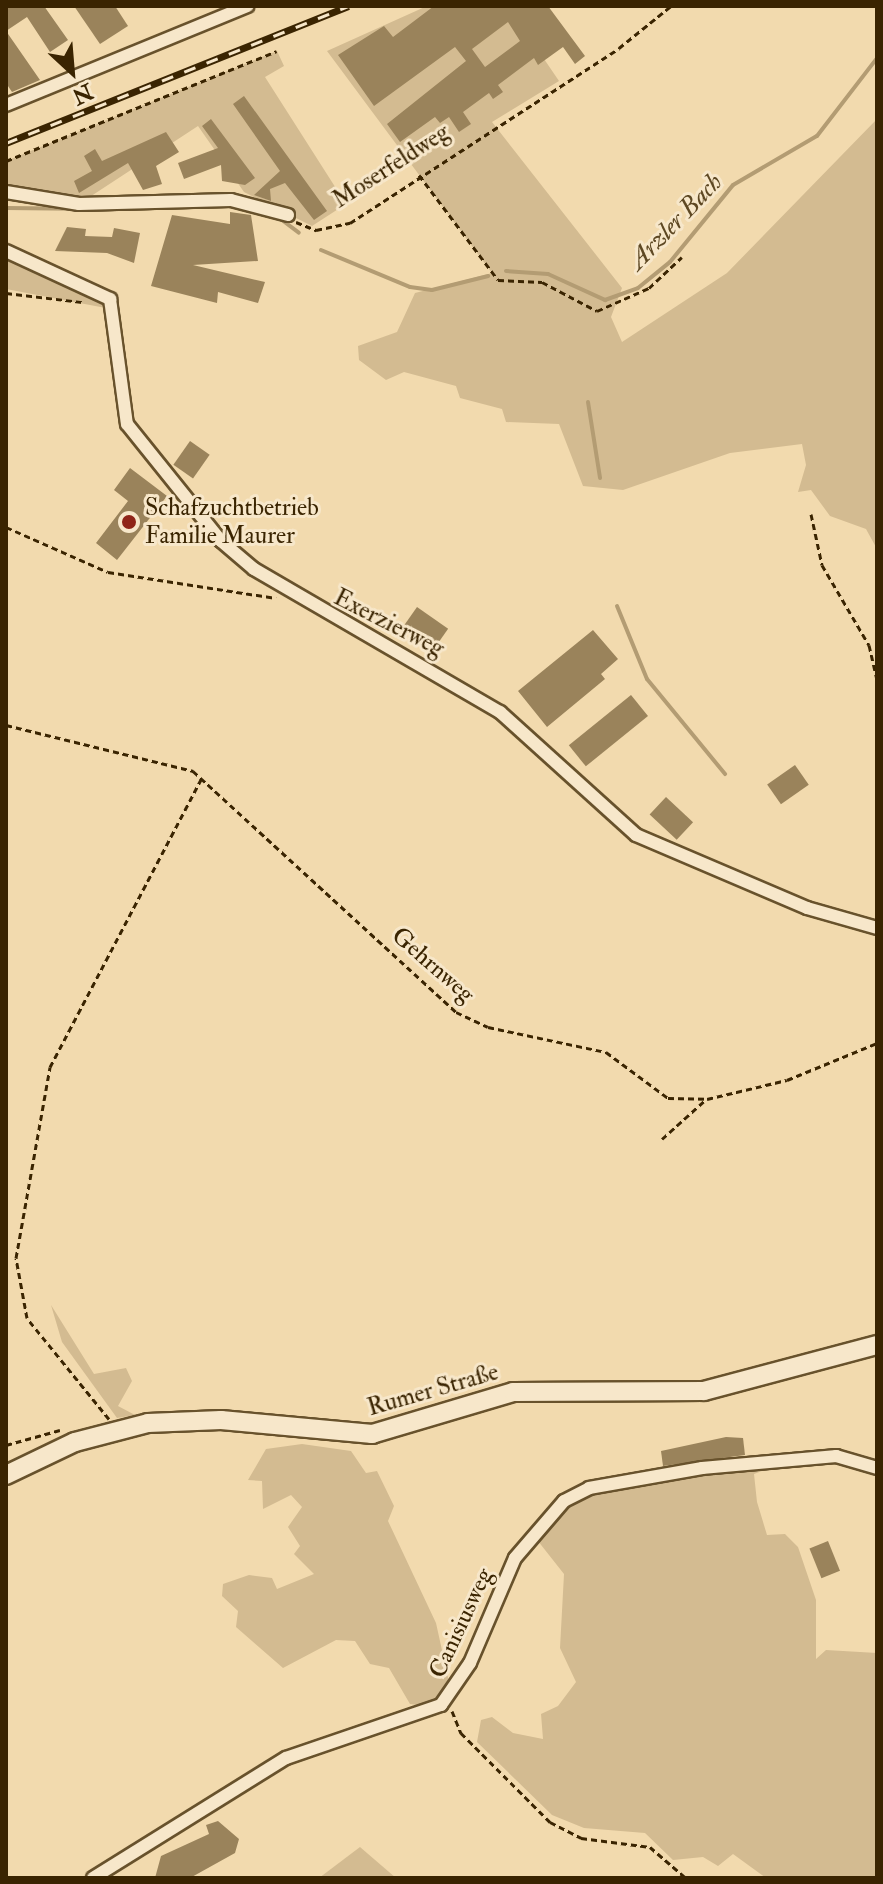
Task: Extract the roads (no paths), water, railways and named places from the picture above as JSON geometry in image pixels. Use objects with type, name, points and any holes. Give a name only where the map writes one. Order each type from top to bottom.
[{"type":"main road","name":"Rumer Straße","points":[[6,1475],[75,1442],[148,1423],[221,1420],[372,1434],[513,1392],[704,1391],[877,1345]]},
{"type":"street","points":[[6,105],[247,6]]},
{"type":"street","points":[[6,192],[79,204],[231,200],[288,215]]},
{"type":"street","name":"Exerzierweg","points":[[6,251],[110,299],[117,392],[139,444],[221,541],[304,602],[500,712],[636,835],[807,908],[877,928]]},
{"type":"street","name":"Canisiusweg","points":[[93,1878],[286,1758],[441,1705],[453,1695],[515,1558],[564,1501],[589,1488],[702,1468],[836,1456],[877,1468]]},
{"type":"waterway","name":"Arzler Bach","points":[[506,271],[548,274],[605,300],[638,288],[670,262],[733,185],[817,136],[877,58]]},
{"type":"waterway","name":"Arzler Bach","points":[[6,208],[99,209]]},
{"type":"waterway","name":"Arzler Bach","points":[[278,217],[299,233]]},
{"type":"waterway","name":"Arzler Bach","points":[[321,250],[410,287],[432,290],[488,276]]},
{"type":"waterway","points":[[588,402],[600,478]]},
{"type":"waterway","points":[[617,606],[647,679],[725,774]]},
{"type":"railway","points":[[6,143],[349,6]]},
{"type":"place","name":"Schafzuchtbetrieb Familie Maurer","points":[[129,522]]}]
